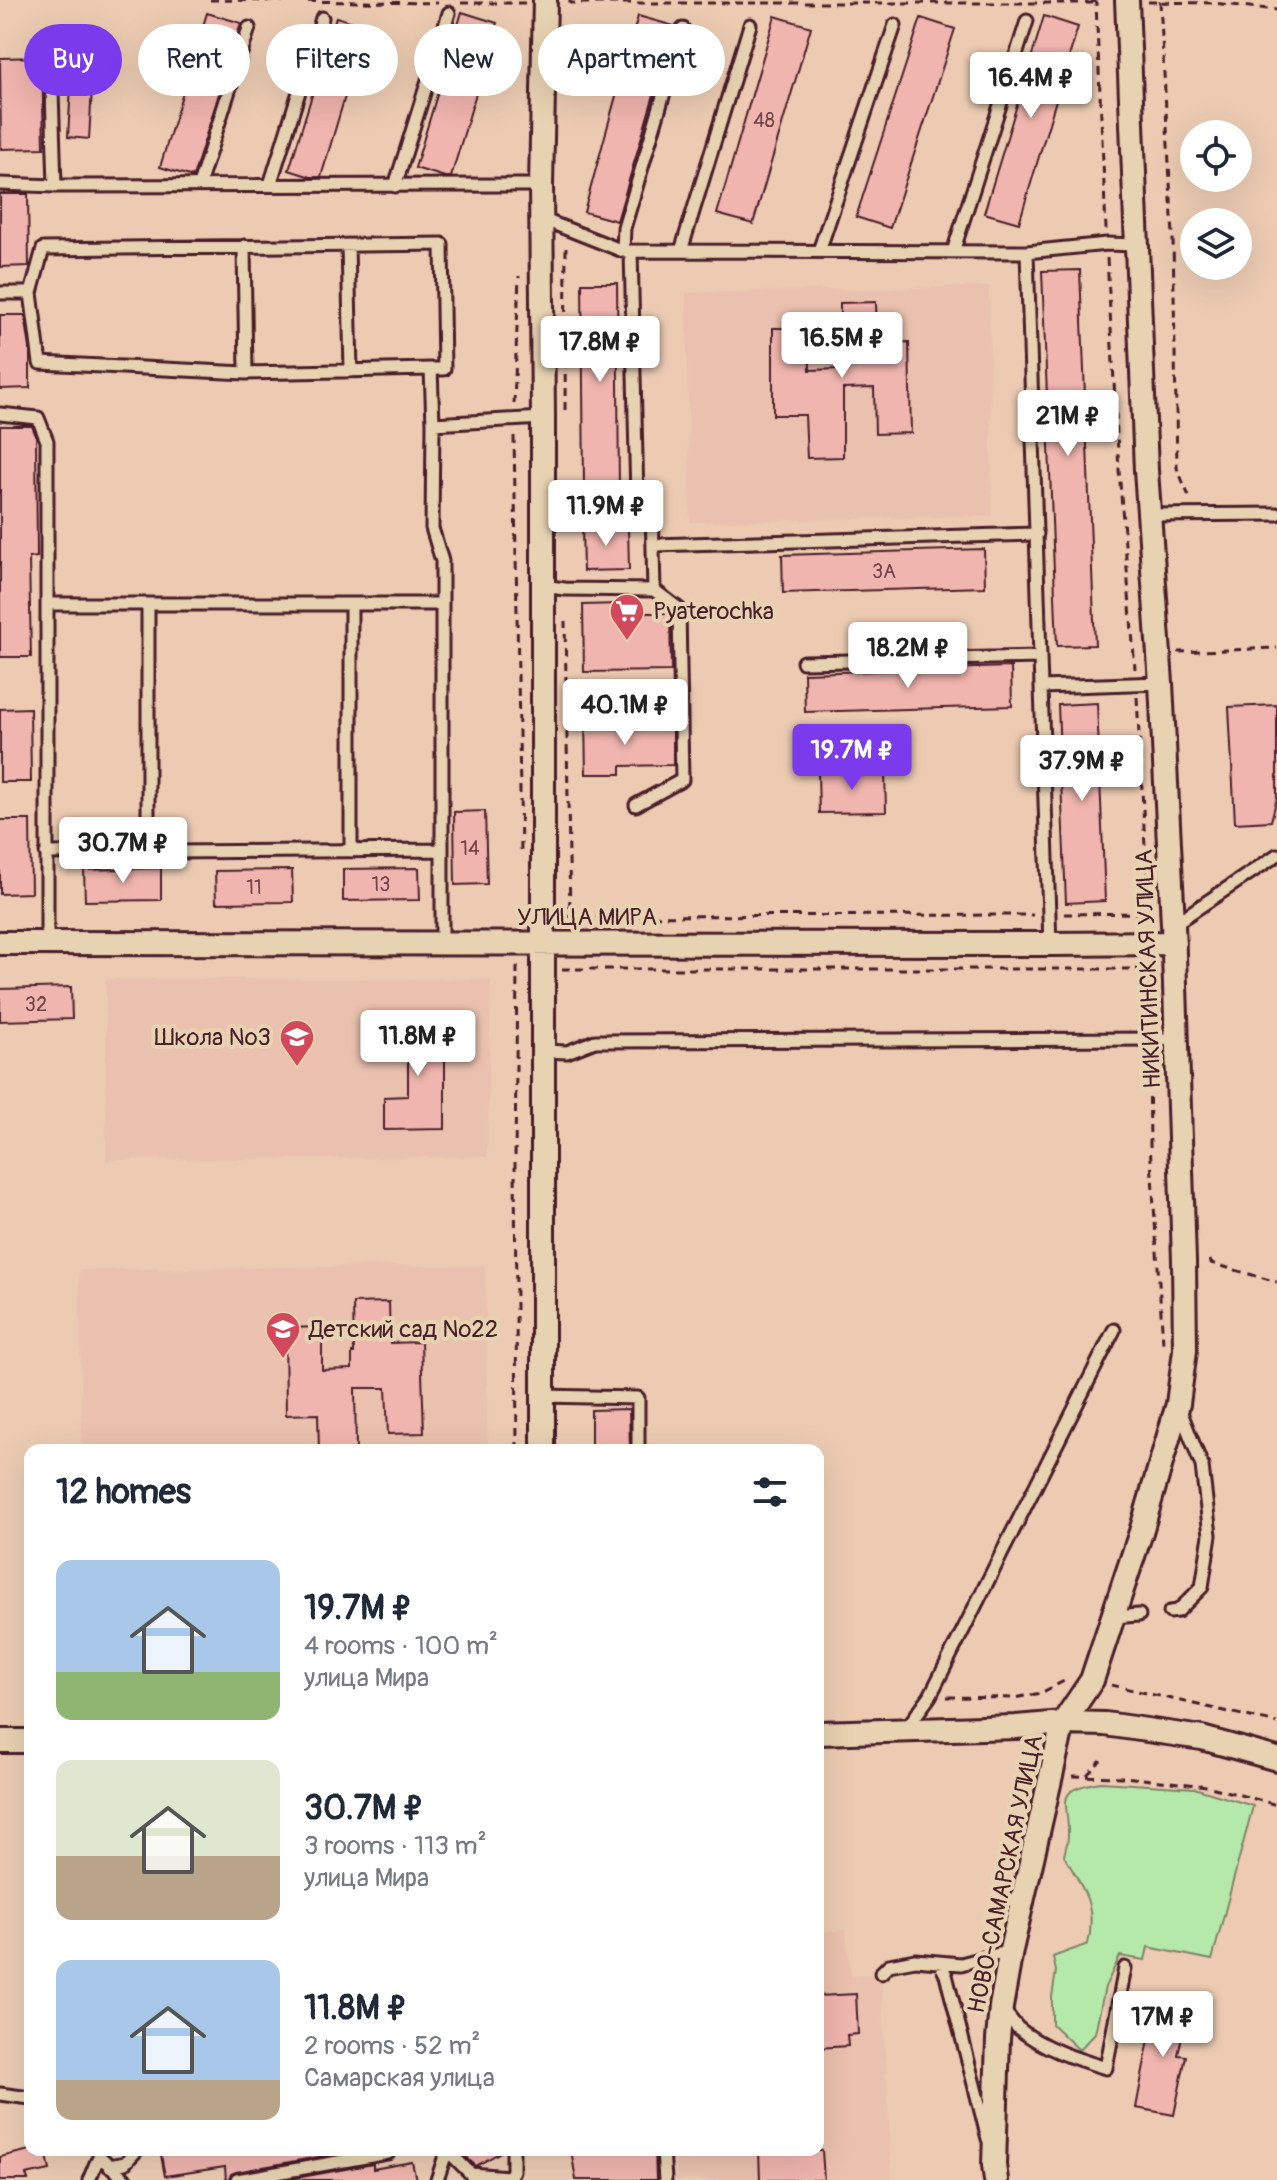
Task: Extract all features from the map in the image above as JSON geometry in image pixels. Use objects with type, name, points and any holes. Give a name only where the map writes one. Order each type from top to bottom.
[{"type":"street","name":"НИКИТИНСКАЯ УЛИЦА","points":[[1063,1723],[1092,1680],[1141,1532],[1178,1404],[1185,1350],[1173,933],[1136,245],[1138,1]]},
{"type":"street","points":[[540,2],[543,1444]]},
{"type":"street","name":"УЛИЦА МИРА","points":[[0,943],[1050,944],[1173,933]]},
{"type":"street","name":"НОВО-САМАРСКАЯ УЛИЦА","points":[[995,2173],[1001,2007],[1063,1723]]},
{"type":"street","points":[[824,1733],[1105,1724],[1202,1738],[1277,1759]]},
{"type":"street","points":[[0,1741],[24,1741]]},
{"type":"lane","points":[[395,186],[448,8]]},
{"type":"lane","points":[[270,185],[322,18]]},
{"type":"lane","points":[[953,252],[1027,21]]},
{"type":"lane","points":[[681,251],[750,25]]},
{"type":"lane","points":[[819,251],[895,25]]},
{"type":"lane","points":[[52,96],[55,186]]},
{"type":"lane","points":[[199,185],[227,96]]},
{"type":"lane","points":[[654,590],[652,510],[637,498],[624,228],[663,96]]},
{"type":"lane","points":[[0,184],[541,185]]},
{"type":"lane","points":[[542,219],[627,251],[1027,252],[1107,244],[1136,245]]},
{"type":"lane","points":[[442,244],[444,369],[246,373],[40,363],[31,293],[43,249],[244,246],[442,244]]},
{"type":"lane","points":[[348,245],[351,371]]},
{"type":"lane","points":[[244,246],[246,373]]},
{"type":"lane","points":[[1027,252],[1050,944]]},
{"type":"lane","points":[[0,293],[31,293]]},
{"type":"lane","points":[[431,369],[432,528],[442,561],[442,943]]},
{"type":"lane","points":[[0,414],[38,418],[47,441],[47,944]]},
{"type":"lane","points":[[433,424],[543,418]]},
{"type":"lane","points":[[1149,515],[1277,514]]},
{"type":"lane","points":[[653,545],[1037,534]]},
{"type":"lane","points":[[542,586],[654,590],[679,609],[682,780],[636,805]]},
{"type":"lane","points":[[47,604],[442,604]]},
{"type":"lane","points":[[148,604],[148,853]]},
{"type":"lane","points":[[351,604],[351,851]]},
{"type":"lane","points":[[803,662],[1040,657]]},
{"type":"lane","points":[[1041,687],[1161,683]]},
{"type":"lane","points":[[46,853],[442,850]]},
{"type":"lane","points":[[1173,933],[1277,855]]},
{"type":"lane","points":[[542,1051],[567,1052],[595,1041],[1177,1039]]},
{"type":"lane","points":[[906,1730],[930,1696],[1114,1330]]},
{"type":"lane","points":[[542,1396],[638,1398],[638,1444]]},
{"type":"lane","points":[[1170,1612],[1178,1611],[1202,1587],[1210,1535],[1202,1466],[1178,1404]]},
{"type":"lane","points":[[1113,1617],[1139,1615]]},
{"type":"lane","points":[[881,1973],[889,1965],[915,1960],[961,1964],[1011,1950]]},
{"type":"lane","points":[[940,1963],[946,1975],[995,2173]]},
{"type":"lane","points":[[1001,2007],[1017,2027],[1049,2047],[1106,2068],[1125,1968]]},
{"type":"lane","points":[[0,2094],[24,2097]]},
{"type":"lane","points":[[89,2180],[96,2156]]},
{"type":"lane","points":[[97,2156],[100,2180]]},
{"type":"lane","points":[[100,2156],[126,2180]]},
{"type":"lane","points":[[109,2166],[125,2163],[131,2156]]},
{"type":"lane","points":[[237,2180],[371,2156]]},
{"type":"lane","points":[[437,2180],[444,2156]]},
{"type":"lane","points":[[452,2156],[472,2177],[510,2179],[513,2156]]},
{"type":"lane","points":[[663,2156],[665,2180]]},
{"type":"path","points":[[210,0],[448,8]]},
{"type":"path","points":[[570,0],[570,3],[1094,1],[1119,470],[1136,684],[1149,920]]},
{"type":"path","points":[[1138,1],[1213,3],[1277,10]]},
{"type":"path","points":[[1160,1],[1173,236],[1177,468]]},
{"type":"path","points":[[463,3],[540,2]]},
{"type":"path","points":[[520,263],[513,419],[521,853]]},
{"type":"path","points":[[1159,654],[1277,648]]},
{"type":"path","points":[[570,929],[570,916],[1149,913]]},
{"type":"path","points":[[517,1444],[515,1161],[517,968],[522,956]]},
{"type":"path","points":[[1146,960],[1150,1145],[1163,1353]]},
{"type":"path","points":[[556,969],[1146,969]]},
{"type":"path","points":[[1210,1260],[1211,1263],[1277,1282]]},
{"type":"path","points":[[930,1696],[1014,1698],[1041,1693],[1068,1679],[1073,1672]]},
{"type":"path","points":[[1107,1684],[1277,1723]]},
{"type":"path","points":[[1085,1776],[1101,1760]]},
{"type":"path","points":[[1074,1776],[1124,1777],[1207,1786],[1277,1805]]},
{"type":"shaded area","points":[[989,286],[992,516],[690,522],[686,293]]},
{"type":"shaded area","name":"Школа №3","points":[[106,979],[491,979],[487,1157],[106,1160]]},
{"type":"shaded area","name":"Детский сад №22","points":[[485,1265],[488,1444],[82,1444],[79,1270]]},
{"type":"shaded area","points":[[846,1930],[851,1977],[881,1973],[892,2180],[677,2180],[675,2156],[824,2156],[824,1932]]},
{"type":"green space","points":[[1101,1782],[1194,1788],[1253,1806],[1212,1960],[1148,1947],[1145,1960],[1120,1956],[1105,1987],[1095,2033],[1079,2050],[1052,2024],[1056,1971],[1053,1957],[1088,1944],[1091,1919],[1082,1887],[1064,1856],[1068,1836],[1066,1798],[1075,1789]]},
{"type":"building","points":[[462,12],[497,23],[497,24],[458,24]]},
{"type":"building","points":[[207,13],[241,23],[241,24],[204,24]]},
{"type":"building","points":[[638,16],[667,24],[636,24]]},
{"type":"building","points":[[775,16],[811,27],[753,224],[717,214]]},
{"type":"building","points":[[1044,16],[1078,27],[1019,223],[984,213]]},
{"type":"building","points":[[336,17],[359,24],[334,24]]},
{"type":"building","points":[[921,18],[955,29],[890,228],[856,217]]},
{"type":"building","points":[[24,57],[24,96],[43,96],[44,148],[1,149],[0,58]]},
{"type":"building","points":[[70,96],[92,96],[89,139],[68,137]]},
{"type":"building","points":[[182,96],[218,96],[193,177],[160,167]]},
{"type":"building","points":[[312,96],[345,96],[321,177],[289,170]]},
{"type":"building","points":[[437,96],[475,96],[451,177],[415,168]]},
{"type":"building","points":[[616,96],[654,96],[617,221],[584,212]]},
{"type":"building","points":[[0,194],[28,194],[29,266],[0,267]]},
{"type":"building","points":[[1080,270],[1095,645],[1057,646],[1042,271]]},
{"type":"building","points":[[582,283],[617,283],[619,486],[584,486]]},
{"type":"building","points":[[876,302],[877,343],[909,342],[911,433],[875,434],[874,388],[843,389],[843,457],[807,458],[805,415],[773,415],[773,328],[809,328],[810,370],[840,369],[840,303]]},
{"type":"building","points":[[0,315],[25,315],[30,348],[30,388],[0,389]]},
{"type":"building","points":[[0,426],[32,426],[36,436],[37,557],[29,558],[31,657],[0,657]]},
{"type":"building","points":[[628,525],[629,570],[583,571],[582,526]]},
{"type":"building","points":[[984,549],[985,587],[783,593],[782,555]]},
{"type":"building","name":"Pyaterochka","points":[[618,604],[618,613],[670,613],[671,671],[584,672],[583,605]]},
{"type":"building","points":[[1011,667],[1012,706],[805,712],[804,673]]},
{"type":"building","points":[[1097,703],[1105,901],[1066,903],[1058,705]]},
{"type":"building","points":[[1277,705],[1277,798],[1271,821],[1235,823],[1229,707]]},
{"type":"building","points":[[30,708],[31,782],[0,782],[0,709]]},
{"type":"building","points":[[585,720],[622,720],[621,728],[673,728],[673,765],[621,766],[621,774],[586,774]]},
{"type":"building","points":[[885,770],[886,812],[819,813],[818,772]]},
{"type":"building","points":[[485,811],[487,884],[455,885],[454,812]]},
{"type":"building","points":[[0,820],[30,820],[31,893],[0,894]]},
{"type":"building","points":[[161,868],[161,900],[85,901],[84,870]]},
{"type":"building","points":[[419,868],[420,900],[343,901],[343,869]]},
{"type":"building","points":[[292,870],[293,902],[216,903],[215,871]]},
{"type":"building","points":[[71,987],[72,1019],[0,1021],[0,989]]},
{"type":"building","points":[[384,1025],[445,1025],[445,1129],[384,1130],[384,1097],[408,1096],[408,1054],[384,1054]]},
{"type":"building","points":[[389,1302],[390,1343],[421,1342],[424,1433],[388,1434],[386,1388],[355,1388],[356,1444],[319,1444],[318,1414],[286,1415],[285,1328],[322,1327],[322,1370],[352,1369],[353,1303]]},
{"type":"building","points":[[629,1409],[630,1444],[591,1444],[591,1410]]},
{"type":"building","points":[[856,1994],[858,2034],[847,2035],[848,2046],[824,2048],[824,1996]]},
{"type":"building","points":[[1151,2001],[1188,2008],[1178,2055],[1186,2056],[1174,2115],[1136,2108],[1149,2039],[1143,2038]]},
{"type":"building","points":[[24,2151],[24,2156],[47,2156],[50,2170],[26,2175],[28,2180],[0,2180],[0,2157]]},
{"type":"building","points":[[161,2156],[323,2156],[236,2172],[231,2174],[229,2180],[226,2180],[225,2167],[165,2176]]},
{"type":"building","points":[[467,2156],[494,2156],[476,2166]]},
{"type":"building","points":[[572,2156],[655,2156],[656,2180],[576,2180]]},
{"type":"building","points":[[759,2156],[822,2156],[824,2180],[760,2180]]},
{"type":"building","points":[[412,2162],[416,2180],[285,2180],[373,2164],[373,2169]]},
{"type":"place","name":"Pyaterochka","points":[[627,642]]},
{"type":"place","name":"Школа №3","points":[[297,1068]]},
{"type":"place","name":"Детский сад №22","points":[[283,1360]]}]
